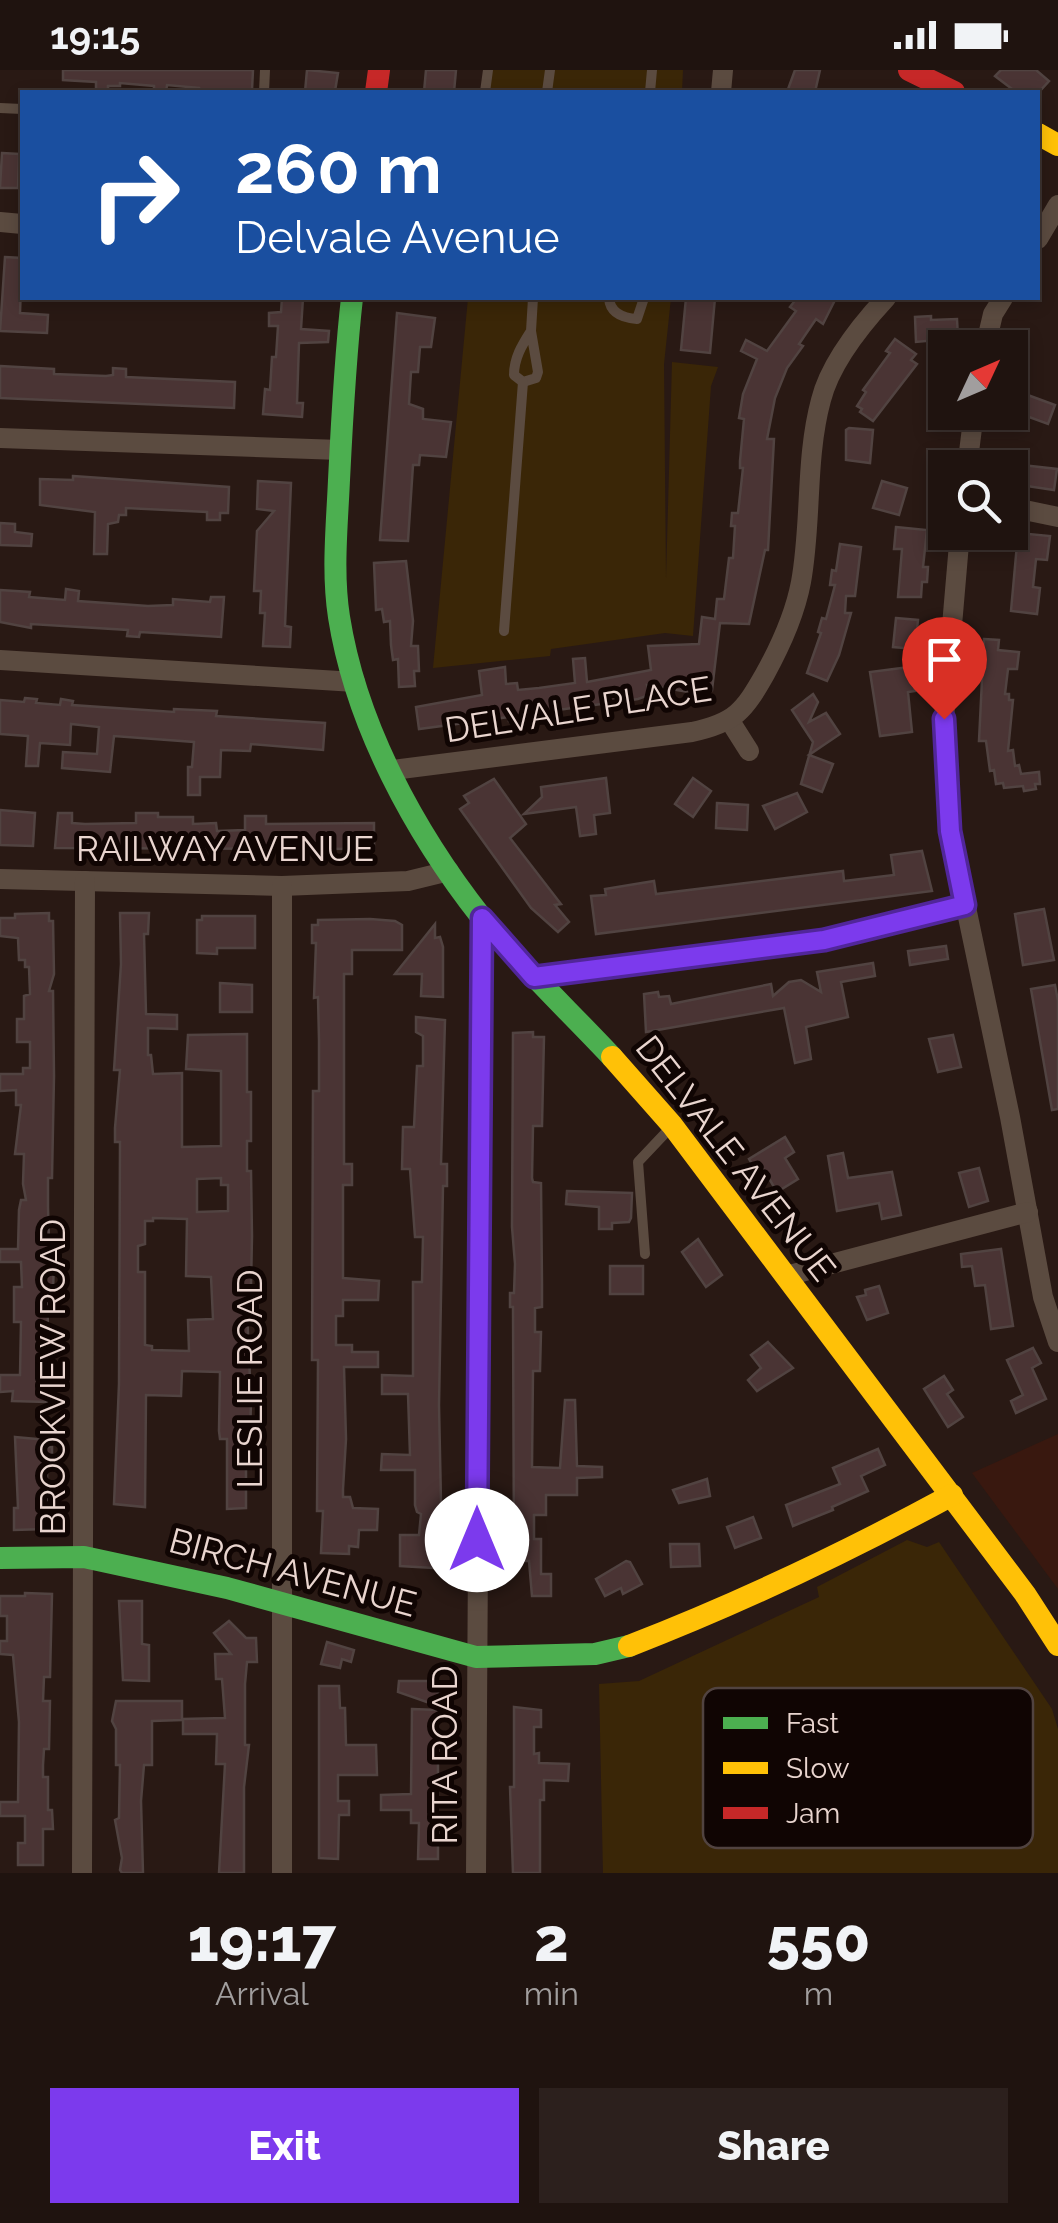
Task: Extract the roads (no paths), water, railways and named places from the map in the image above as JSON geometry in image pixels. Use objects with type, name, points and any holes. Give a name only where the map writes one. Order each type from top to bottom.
[{"type":"street","points":[[909,70],[950,90]]},
{"type":"street","points":[[1040,236],[1058,204]]},
{"type":"street","name":"DELVALE AVENUE","points":[[352,300],[340,450],[336,580],[341,624],[356,682],[392,770],[449,871],[482,918],[672,1125],[1026,1594],[1058,1644]]},
{"type":"street","name":"DELVALE PLACE","points":[[392,770],[692,732],[730,721],[743,711],[794,610],[804,562],[812,452],[822,396],[847,350],[884,300]]},
{"type":"street","points":[[988,330],[994,301]]},
{"type":"street","points":[[0,438],[340,450]]},
{"type":"street","points":[[1028,512],[1058,518]]},
{"type":"street","points":[[958,550],[944,719],[950,831],[1043,1296],[1058,1342]]},
{"type":"street","points":[[0,660],[356,682]]},
{"type":"street","points":[[730,721],[750,751]]},
{"type":"street","name":"RAILWAY AVENUE","points":[[0,879],[282,886],[408,881],[449,871]]},
{"type":"street","name":"BROOKVIEW ROAD","points":[[82,1873],[85,881]]},
{"type":"street","name":"LESLIE ROAD","points":[[282,886],[282,1873]]},
{"type":"street","points":[[534,977],[824,940],[965,905]]},
{"type":"street","name":"RITA ROAD","points":[[476,1873],[482,918]]},
{"type":"street","points":[[786,1276],[1028,1212]]},
{"type":"street","name":"BIRCH AVENUE","points":[[0,1558],[84,1557],[227,1588],[476,1657],[552,1657],[623,1648],[710,1615],[854,1548],[952,1495]]},
{"type":"lane","points":[[524,382],[536,378],[538,372],[531,331],[533,300]]},
{"type":"lane","points":[[610,300],[616,312],[637,319],[643,300]]},
{"type":"lane","points":[[524,382],[514,375],[514,368],[518,352],[531,331]]},
{"type":"lane","points":[[504,631],[524,382]]},
{"type":"lane","points":[[645,1254],[638,1162],[672,1125]]}]
